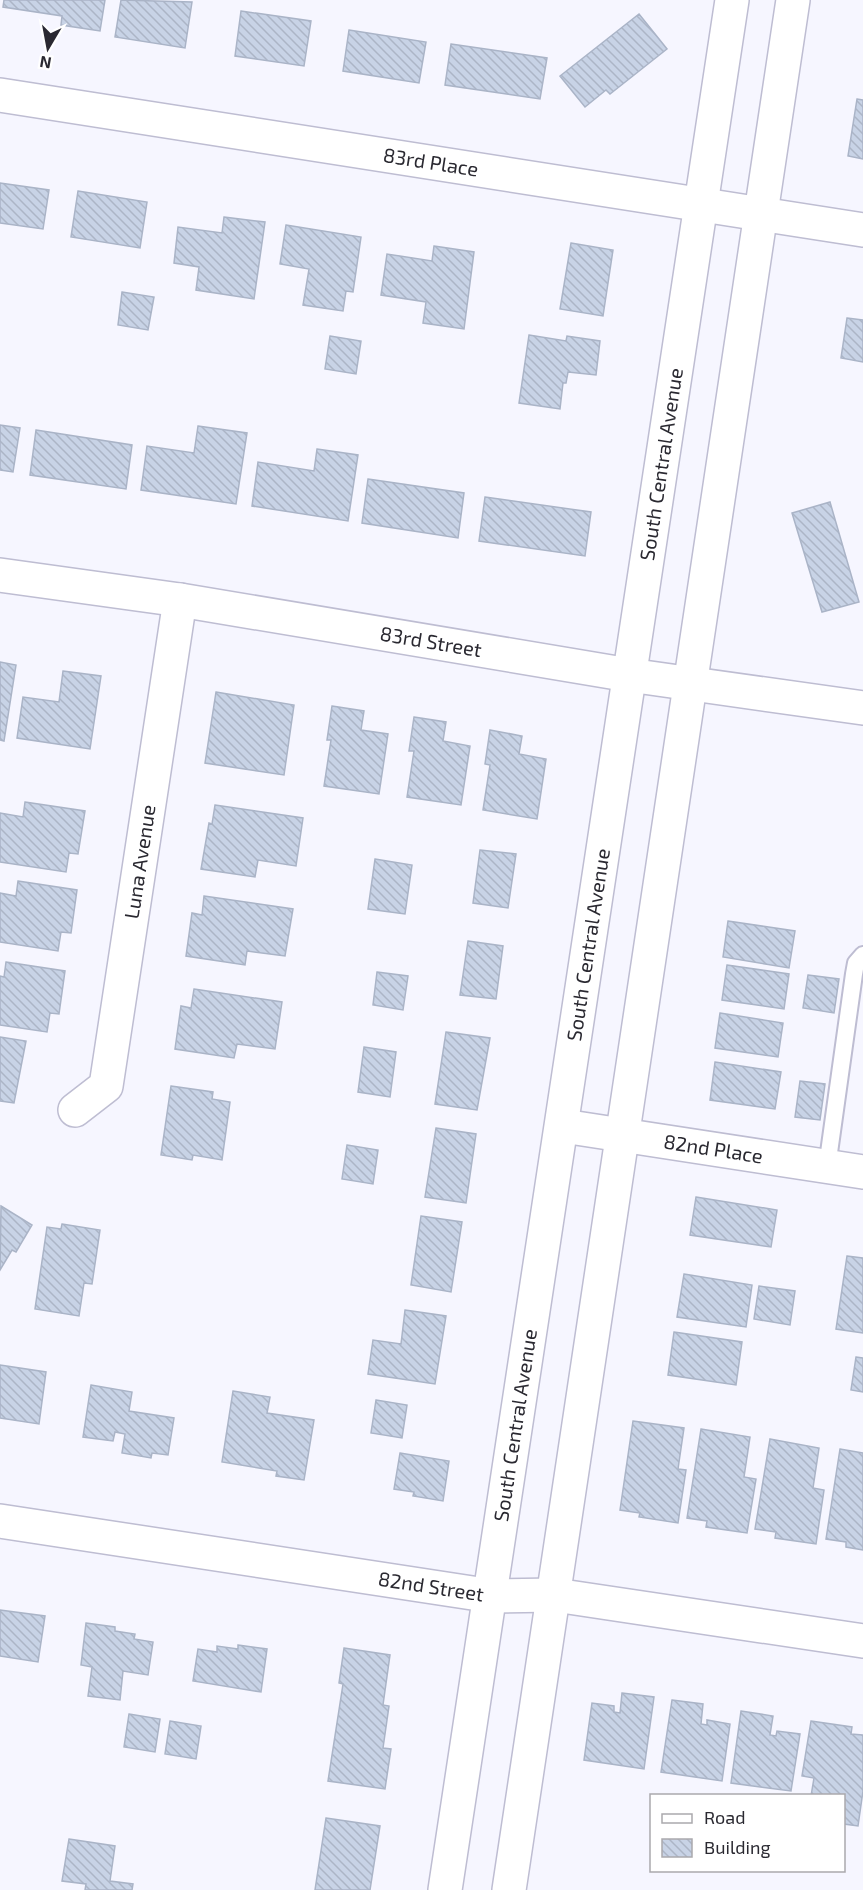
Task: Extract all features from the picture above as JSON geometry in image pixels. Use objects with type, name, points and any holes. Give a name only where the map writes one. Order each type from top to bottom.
[{"type":"street","name":"South Central Avenue","points":[[446,1890],[732,0]]},
{"type":"street","points":[[509,1890],[555,1595],[688,682],[793,0]]},
{"type":"street","name":"83rd Place","points":[[0,95],[863,230]]},
{"type":"street","name":"83rd Street","points":[[0,575],[180,600],[629,675],[863,708]]},
{"type":"street","name":"Luna Avenue","points":[[75,1110],[106,1086],[180,600]]},
{"type":"street","name":"82nd Place","points":[[563,1126],[863,1172]]},
{"type":"street","name":"82nd Street","points":[[0,1521],[492,1596],[555,1595],[863,1641]]},
{"type":"lane","points":[[827,1167],[854,974],[856,963],[863,955]]},
{"type":"building","points":[[4,0],[105,0],[100,31],[61,25],[62,16],[3,7]]},
{"type":"building","points":[[121,0],[192,2],[185,48],[115,37]]},
{"type":"building","points":[[241,11],[311,21],[304,66],[235,56]]},
{"type":"building","points":[[639,14],[667,49],[610,94],[606,90],[585,107],[560,76]]},
{"type":"building","points":[[349,30],[426,42],[419,83],[343,71]]},
{"type":"building","points":[[451,44],[547,58],[540,99],[445,85]]},
{"type":"building","points":[[857,99],[863,100],[863,159],[848,156]]},
{"type":"building","points":[[0,183],[49,190],[43,229],[0,223]]},
{"type":"building","points":[[78,191],[147,202],[140,248],[71,237]]},
{"type":"building","points":[[224,217],[265,222],[254,299],[196,290],[199,267],[174,263],[178,227],[222,233]]},
{"type":"building","points":[[286,225],[361,237],[353,292],[346,291],[343,311],[303,305],[309,269],[280,264]]},
{"type":"building","points":[[571,243],[613,250],[603,316],[560,309]]},
{"type":"building","points":[[434,246],[474,252],[464,329],[423,323],[426,302],[381,295],[387,254],[432,261]]},
{"type":"building","points":[[122,292],[154,297],[148,330],[118,325]]},
{"type":"building","points":[[847,318],[863,320],[863,362],[841,358]]},
{"type":"building","points":[[529,335],[566,341],[567,336],[600,341],[596,375],[568,372],[566,383],[563,383],[560,409],[519,403]]},
{"type":"building","points":[[330,336],[361,341],[356,374],[325,369]]},
{"type":"building","points":[[0,425],[20,428],[13,472],[0,470]]},
{"type":"building","points":[[198,426],[247,433],[236,504],[141,490],[147,446],[194,453]]},
{"type":"building","points":[[36,430],[132,445],[126,489],[30,475]]},
{"type":"building","points":[[317,449],[358,455],[348,521],[252,506],[258,462],[314,471]]},
{"type":"building","points":[[368,479],[464,493],[458,538],[362,523]]},
{"type":"building","points":[[485,497],[591,512],[585,556],[479,541]]},
{"type":"building","points":[[830,502],[859,602],[822,612],[792,513]]},
{"type":"building","points":[[0,662],[16,665],[4,741],[0,740]]},
{"type":"building","points":[[63,671],[101,676],[90,749],[17,738],[23,697],[59,702]]},
{"type":"building","points":[[216,692],[294,705],[284,775],[205,763]]},
{"type":"building","points":[[332,706],[364,711],[361,730],[388,734],[379,794],[324,786],[331,740],[327,740]]},
{"type":"building","points":[[414,717],[446,722],[443,741],[470,746],[461,805],[407,797],[414,751],[409,751]]},
{"type":"building","points":[[490,730],[522,736],[519,754],[546,759],[537,819],[483,810],[490,765],[485,764]]},
{"type":"building","points":[[25,802],[85,811],[78,854],[69,853],[66,872],[0,862],[0,813],[23,817]]},
{"type":"building","points":[[215,805],[303,818],[296,866],[258,860],[255,877],[201,869],[209,823],[212,824]]},
{"type":"building","points":[[480,850],[516,854],[508,908],[473,903]]},
{"type":"building","points":[[375,859],[412,865],[405,914],[368,909]]},
{"type":"building","points":[[18,881],[77,890],[71,933],[61,932],[58,951],[0,942],[0,893],[16,896]]},
{"type":"building","points":[[204,896],[293,909],[285,956],[247,951],[245,965],[186,956],[192,913],[202,915]]},
{"type":"building","points":[[728,921],[795,931],[789,968],[723,957]]},
{"type":"building","points":[[468,941],[503,946],[496,999],[460,995]]},
{"type":"building","points":[[6,962],[65,971],[59,1014],[50,1013],[47,1032],[0,1025],[0,976],[4,977]]},
{"type":"building","points":[[727,965],[789,974],[784,1009],[722,1000]]},
{"type":"building","points":[[377,972],[408,976],[403,1010],[373,1005]]},
{"type":"building","points":[[808,975],[839,979],[834,1013],[803,1008]]},
{"type":"building","points":[[194,989],[282,1002],[275,1049],[237,1044],[234,1058],[175,1049],[181,1006],[191,1008]]},
{"type":"building","points":[[720,1013],[783,1023],[778,1057],[715,1048]]},
{"type":"building","points":[[446,1032],[490,1038],[477,1110],[435,1104]]},
{"type":"building","points":[[0,1037],[26,1041],[14,1103],[0,1101]]},
{"type":"building","points":[[364,1047],[396,1052],[390,1097],[358,1092]]},
{"type":"building","points":[[715,1062],[781,1072],[775,1109],[710,1100]]},
{"type":"building","points":[[800,1081],[825,1084],[820,1120],[795,1117]]},
{"type":"building","points":[[171,1086],[213,1092],[212,1099],[230,1102],[222,1160],[193,1155],[192,1160],[161,1155]]},
{"type":"building","points":[[436,1128],[476,1134],[466,1203],[425,1197]]},
{"type":"building","points":[[347,1145],[378,1150],[373,1184],[342,1179]]},
{"type":"building","points":[[696,1197],[777,1210],[771,1247],[690,1235]]},
{"type":"building","points":[[1,1206],[32,1225],[16,1252],[12,1250],[0,1270]]},
{"type":"building","points":[[421,1216],[462,1222],[451,1292],[411,1285]]},
{"type":"building","points":[[62,1224],[100,1230],[92,1284],[84,1283],[79,1316],[35,1309],[47,1227],[61,1229]]},
{"type":"building","points":[[847,1256],[863,1258],[863,1333],[836,1329]]},
{"type":"building","points":[[684,1274],[752,1285],[746,1327],[677,1317]]},
{"type":"building","points":[[759,1286],[795,1291],[790,1325],[754,1319]]},
{"type":"building","points":[[405,1310],[446,1316],[435,1384],[368,1374],[373,1340],[401,1344]]},
{"type":"building","points":[[674,1332],[742,1342],[736,1385],[668,1375]]},
{"type":"building","points":[[856,1357],[863,1358],[863,1392],[851,1390]]},
{"type":"building","points":[[0,1365],[46,1372],[39,1424],[0,1418]]},
{"type":"building","points":[[91,1385],[132,1392],[129,1411],[174,1418],[168,1455],[152,1453],[151,1458],[122,1453],[125,1434],[115,1432],[113,1441],[83,1437]]},
{"type":"building","points":[[233,1391],[270,1397],[267,1413],[314,1420],[304,1480],[276,1476],[277,1471],[222,1462]]},
{"type":"building","points":[[376,1400],[407,1405],[402,1438],[371,1433]]},
{"type":"building","points":[[633,1421],[684,1428],[678,1469],[686,1470],[678,1523],[639,1517],[640,1513],[620,1510]]},
{"type":"building","points":[[701,1429],[750,1437],[744,1477],[756,1479],[747,1533],[706,1527],[707,1521],[687,1518]]},
{"type":"building","points":[[770,1439],[819,1448],[813,1488],[824,1490],[816,1544],[775,1538],[776,1532],[755,1529]]},
{"type":"building","points":[[840,1449],[863,1453],[863,1550],[846,1547],[846,1542],[826,1539]]},
{"type":"building","points":[[400,1453],[449,1461],[443,1501],[413,1496],[414,1492],[394,1489]]},
{"type":"building","points":[[0,1610],[45,1616],[38,1662],[0,1656]]},
{"type":"building","points":[[86,1623],[115,1627],[115,1631],[135,1634],[134,1639],[153,1642],[148,1675],[123,1671],[120,1700],[88,1696],[92,1667],[81,1665]]},
{"type":"building","points":[[238,1645],[267,1649],[261,1692],[193,1681],[198,1649],[217,1652],[217,1646],[238,1649]]},
{"type":"building","points":[[344,1648],[390,1655],[383,1705],[389,1706],[383,1748],[391,1749],[385,1789],[328,1781],[343,1684],[339,1683]]},
{"type":"building","points":[[622,1693],[654,1697],[644,1769],[584,1760],[592,1703],[614,1706],[614,1712],[620,1713]]},
{"type":"building","points":[[672,1700],[703,1704],[701,1724],[707,1725],[707,1720],[730,1724],[722,1781],[661,1772]]},
{"type":"building","points":[[741,1711],[773,1716],[770,1735],[776,1736],[777,1731],[800,1734],[791,1791],[731,1783]]},
{"type":"building","points":[[129,1714],[160,1719],[155,1752],[124,1747]]},
{"type":"building","points":[[170,1721],[201,1726],[196,1759],[165,1754]]},
{"type":"building","points":[[811,1721],[852,1727],[851,1734],[863,1735],[863,1791],[858,1826],[845,1824],[845,1794],[811,1794],[814,1778],[802,1776]]},
{"type":"building","points":[[326,1818],[380,1826],[370,1890],[315,1890]]},
{"type":"building","points":[[69,1839],[115,1846],[110,1881],[133,1884],[132,1890],[85,1890],[86,1884],[62,1881]]}]
